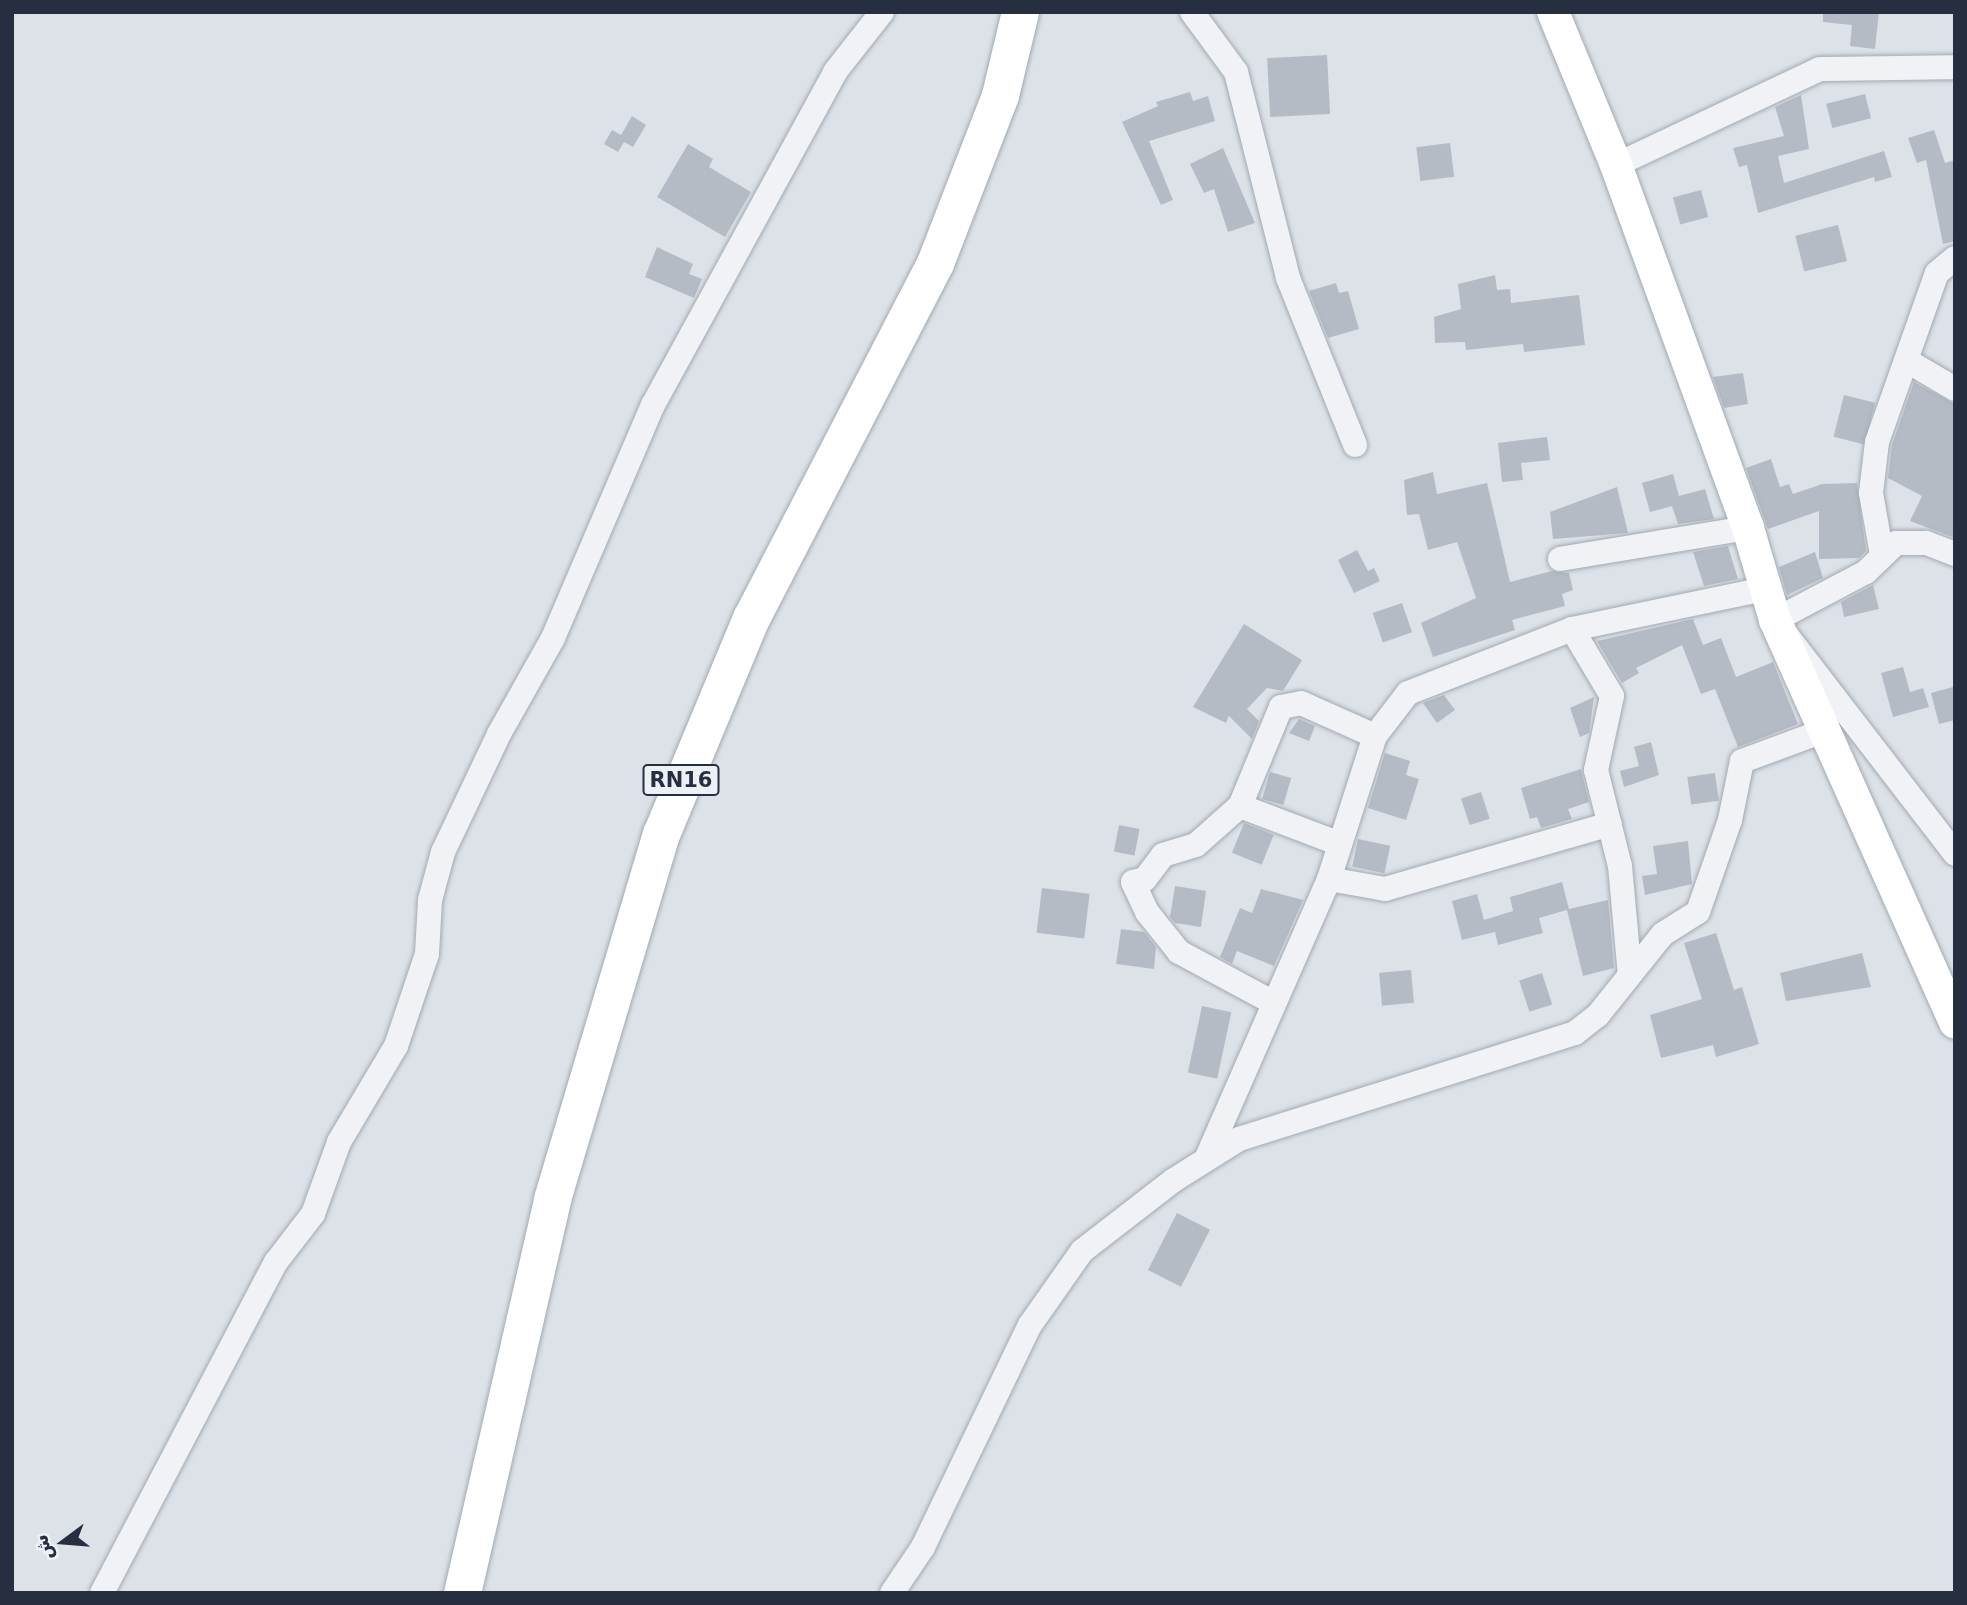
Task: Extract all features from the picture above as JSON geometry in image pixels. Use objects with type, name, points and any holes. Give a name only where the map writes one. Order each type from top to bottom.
[{"type":"highway","name":"RN16","points":[[441,1593],[531,1196],[579,1023],[644,826],[709,664],[891,306],[941,195],[974,108],[998,12]]},
{"type":"highway","name":"RN16","points":[[462,1593],[552,1199],[661,834],[751,618],[935,263],[1000,95],[1020,12]]},
{"type":"main road","points":[[1553,12],[1616,165],[1748,528],[1775,620],[1821,732],[1955,1023]]},
{"type":"street","points":[[102,1593],[276,1262],[313,1214],[339,1142],[396,1046],[428,954],[430,900],[443,852],[499,734],[553,638],[653,405],[835,72],[881,12]]},
{"type":"street","points":[[1192,12],[1236,72],[1288,278],[1355,445]]},
{"type":"street","points":[[1616,165],[1820,69],[1955,67]]},
{"type":"street","points":[[1882,555],[1871,493],[1874,460],[1937,272],[1955,258]]},
{"type":"street","points":[[1909,362],[1955,389]]},
{"type":"street","points":[[1560,559],[1748,528]]},
{"type":"street","points":[[1955,554],[1908,540],[1882,555],[1866,572],[1775,620],[1955,854]]},
{"type":"street","points":[[1207,1157],[1272,1002],[1329,879],[1376,736],[1388,715],[1420,686],[1572,629],[1765,589]]},
{"type":"street","points":[[1572,629],[1612,696],[1596,769],[1620,866],[1630,975]]},
{"type":"street","points":[[1272,1002],[1179,952],[1147,912],[1133,882],[1145,879],[1163,855],[1196,845],[1240,806],[1273,725],[1287,704],[1301,703],[1376,736]]},
{"type":"street","points":[[892,1593],[923,1547],[1030,1325],[1063,1272],[1112,1224],[1207,1157],[1303,1117],[1575,1033],[1598,1015],[1663,934],[1698,912],[1730,820],[1742,761],[1821,732]]},
{"type":"street","points":[[1240,806],[1340,844]]},
{"type":"street","points":[[1329,879],[1385,889],[1610,824]]},
{"type":"building","points":[[1823,12],[1879,12],[1875,49],[1850,46],[1852,25],[1823,22]]},
{"type":"building","points":[[1327,55],[1330,114],[1270,117],[1267,58]]},
{"type":"building","points":[[1190,92],[1193,101],[1208,96],[1215,121],[1149,141],[1173,200],[1161,205],[1122,122],[1158,106],[1156,102]]},
{"type":"building","points":[[1865,94],[1871,118],[1832,128],[1826,104]]},
{"type":"building","points":[[1801,95],[1809,149],[1778,156],[1784,183],[1884,151],[1892,177],[1875,182],[1874,177],[1758,213],[1747,165],[1739,167],[1733,148],[1784,136],[1775,107]]},
{"type":"building","points":[[632,116],[646,125],[633,147],[624,142],[618,152],[604,144],[612,130],[621,135]]},
{"type":"building","points":[[1934,130],[1945,163],[1955,160],[1955,241],[1943,244],[1926,160],[1917,163],[1908,138]]},
{"type":"building","points":[[1450,143],[1454,177],[1420,181],[1416,147]]},
{"type":"building","points":[[688,144],[713,159],[709,167],[751,192],[725,237],[657,197]]},
{"type":"building","points":[[1223,148],[1255,223],[1228,232],[1214,189],[1204,193],[1190,164]]},
{"type":"building","points":[[1701,190],[1708,217],[1680,225],[1673,198]]},
{"type":"building","points":[[1838,225],[1847,261],[1804,272],[1795,236]]},
{"type":"building","points":[[657,247],[693,264],[689,274],[702,279],[694,298],[645,277]]},
{"type":"building","points":[[1495,275],[1497,290],[1510,289],[1511,303],[1579,295],[1585,345],[1524,352],[1523,344],[1466,350],[1465,342],[1435,343],[1434,317],[1461,309],[1458,284]]},
{"type":"building","points":[[1336,283],[1339,293],[1348,291],[1359,329],[1328,338],[1309,291]]},
{"type":"building","points":[[1743,373],[1748,404],[1724,408],[1713,377]]},
{"type":"building","points":[[1914,382],[1955,404],[1955,538],[1910,521],[1922,496],[1888,478],[1892,445]]},
{"type":"building","points":[[1844,395],[1875,403],[1865,444],[1834,437]]},
{"type":"building","points":[[1547,437],[1550,460],[1521,463],[1523,480],[1502,482],[1498,443]]},
{"type":"building","points":[[1771,459],[1780,487],[1789,484],[1793,494],[1822,484],[1857,483],[1866,551],[1859,558],[1819,559],[1819,511],[1768,529],[1746,468]]},
{"type":"building","points":[[1433,472],[1437,494],[1487,483],[1510,582],[1552,571],[1569,573],[1573,590],[1562,594],[1565,606],[1512,620],[1515,630],[1433,657],[1421,623],[1476,598],[1457,542],[1428,550],[1419,514],[1407,515],[1404,480]]},
{"type":"building","points":[[1673,474],[1679,496],[1705,489],[1714,519],[1678,524],[1672,506],[1650,512],[1642,483]]},
{"type":"building","points":[[1617,487],[1628,533],[1553,539],[1550,512]]},
{"type":"building","points":[[1728,546],[1738,579],[1704,586],[1693,552]]},
{"type":"building","points":[[1357,550],[1368,571],[1374,568],[1380,581],[1354,593],[1338,560]]},
{"type":"building","points":[[1815,552],[1823,578],[1787,595],[1779,567]]},
{"type":"building","points":[[1873,585],[1879,609],[1844,617],[1841,602]]},
{"type":"building","points":[[1402,603],[1412,632],[1383,642],[1373,613]]},
{"type":"building","points":[[1693,619],[1703,645],[1721,638],[1736,677],[1773,662],[1798,724],[1738,747],[1715,689],[1701,694],[1682,645],[1636,668],[1639,673],[1622,683],[1597,641]]},
{"type":"building","points":[[1244,624],[1302,660],[1283,691],[1267,688],[1247,709],[1259,721],[1252,739],[1229,716],[1226,723],[1193,707]]},
{"type":"building","points":[[1903,667],[1910,692],[1923,688],[1929,707],[1893,717],[1881,673]]},
{"type":"building","points":[[1953,687],[1955,720],[1939,724],[1931,693]]},
{"type":"building","points":[[1444,695],[1455,710],[1437,723],[1423,703]]},
{"type":"building","points":[[1594,697],[1589,733],[1580,737],[1570,708]]},
{"type":"building","points":[[1299,719],[1315,726],[1309,741],[1289,733]]},
{"type":"building","points":[[1651,742],[1659,775],[1624,787],[1620,771],[1639,766],[1634,747]]},
{"type":"building","points":[[1385,753],[1410,761],[1406,775],[1419,779],[1406,820],[1368,808]]},
{"type":"building","points":[[1581,769],[1589,802],[1568,809],[1572,819],[1541,828],[1537,817],[1530,819],[1521,788]]},
{"type":"building","points":[[1270,772],[1291,778],[1283,805],[1262,799]]},
{"type":"building","points":[[1715,773],[1719,801],[1691,805],[1687,777]]},
{"type":"building","points":[[1481,792],[1490,819],[1470,825],[1461,798]]},
{"type":"building","points":[[1244,823],[1274,835],[1262,865],[1232,853]]},
{"type":"building","points":[[1119,825],[1140,829],[1134,856],[1114,852]]},
{"type":"building","points":[[1358,839],[1390,846],[1384,873],[1352,866]]},
{"type":"building","points":[[1688,841],[1692,884],[1645,895],[1642,876],[1657,874],[1653,846]]},
{"type":"building","points":[[1562,882],[1569,909],[1608,900],[1614,968],[1583,976],[1567,910],[1539,918],[1543,933],[1498,945],[1495,932],[1462,940],[1452,901],[1477,894],[1484,920],[1513,911],[1510,897]]},
{"type":"building","points":[[1175,886],[1206,891],[1201,927],[1175,923],[1170,917]]},
{"type":"building","points":[[1042,888],[1090,894],[1084,939],[1037,933]]},
{"type":"building","points":[[1261,889],[1303,900],[1274,966],[1237,951],[1232,964],[1220,957],[1240,908],[1252,913]]},
{"type":"building","points":[[1121,929],[1144,932],[1156,947],[1154,969],[1116,964]]},
{"type":"building","points":[[1716,933],[1734,990],[1742,987],[1759,1044],[1716,1057],[1713,1045],[1661,1058],[1650,1015],[1702,999],[1684,943]]},
{"type":"building","points":[[1862,953],[1871,987],[1786,1001],[1780,973]]},
{"type":"building","points":[[1411,970],[1414,1003],[1382,1006],[1379,973]]},
{"type":"building","points":[[1542,973],[1552,1004],[1529,1012],[1519,980]]},
{"type":"building","points":[[1202,1006],[1231,1012],[1217,1079],[1188,1073]]},
{"type":"building","points":[[1177,1213],[1210,1230],[1181,1287],[1148,1270]]}]
